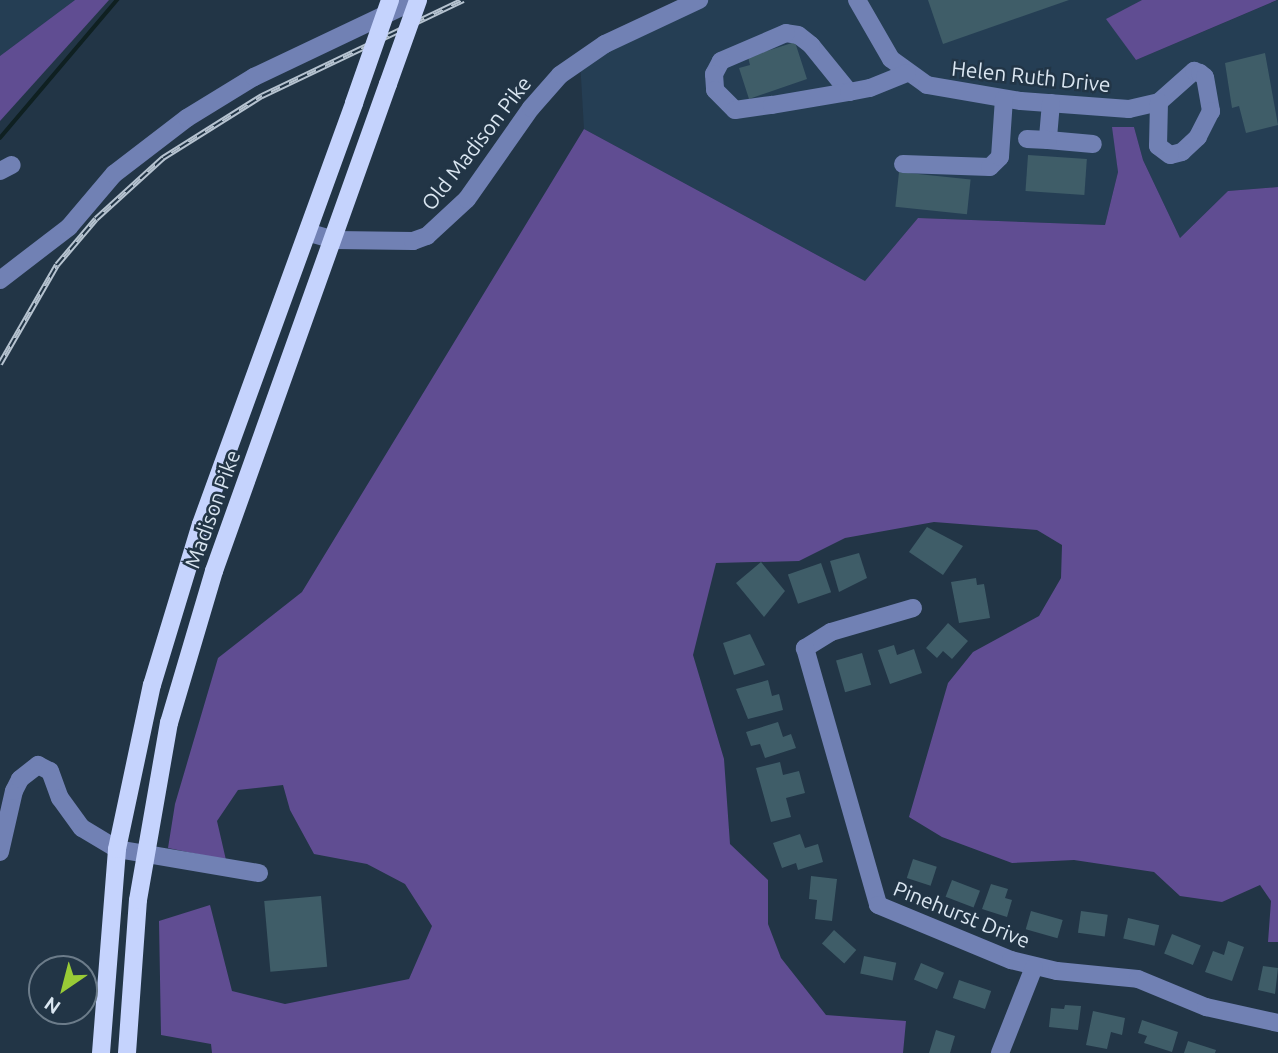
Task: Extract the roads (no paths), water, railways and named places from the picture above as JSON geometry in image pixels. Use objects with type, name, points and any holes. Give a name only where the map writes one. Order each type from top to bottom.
[{"type":"main road","name":"Madison Pike","points":[[101,1053],[117,849],[148,698],[177,593],[310,233],[390,0]]},
{"type":"main road","name":"Madison Pike","points":[[127,1053],[132,954],[145,855],[169,723],[189,648],[335,240],[417,0]]},
{"type":"street","points":[[0,280],[69,228],[114,174],[187,118],[254,77],[417,0]]},
{"type":"street","name":"Old Madison Pike","points":[[310,233],[335,240],[412,241],[440,228],[560,75],[605,44],[699,0]]},
{"type":"street","name":"Helen Ruth Drive","points":[[857,0],[879,43],[907,73],[951,92],[1129,109],[1159,102]]},
{"type":"street","points":[[849,92],[811,46],[798,35],[786,33],[721,61],[714,74],[715,90],[735,110],[849,92],[907,73]]},
{"type":"street","points":[[903,164],[990,167],[1000,157],[1004,99]]},
{"type":"street","points":[[1048,140],[1051,103]]},
{"type":"street","points":[[1027,139],[1093,144]]},
{"type":"street","name":"Pinehurst Drive","points":[[913,608],[831,632],[805,648],[878,905],[1034,967],[1139,979],[1206,1007],[1278,1023]]},
{"type":"street","points":[[0,852],[20,779],[38,765],[50,771],[60,798],[82,828],[117,849],[259,873]]},
{"type":"street","points":[[1000,1053],[1034,967]]},
{"type":"waterway","points":[[0,138],[117,0]]},
{"type":"railway","points":[[0,364],[57,265],[96,219],[163,158],[262,96],[463,0]]}]
